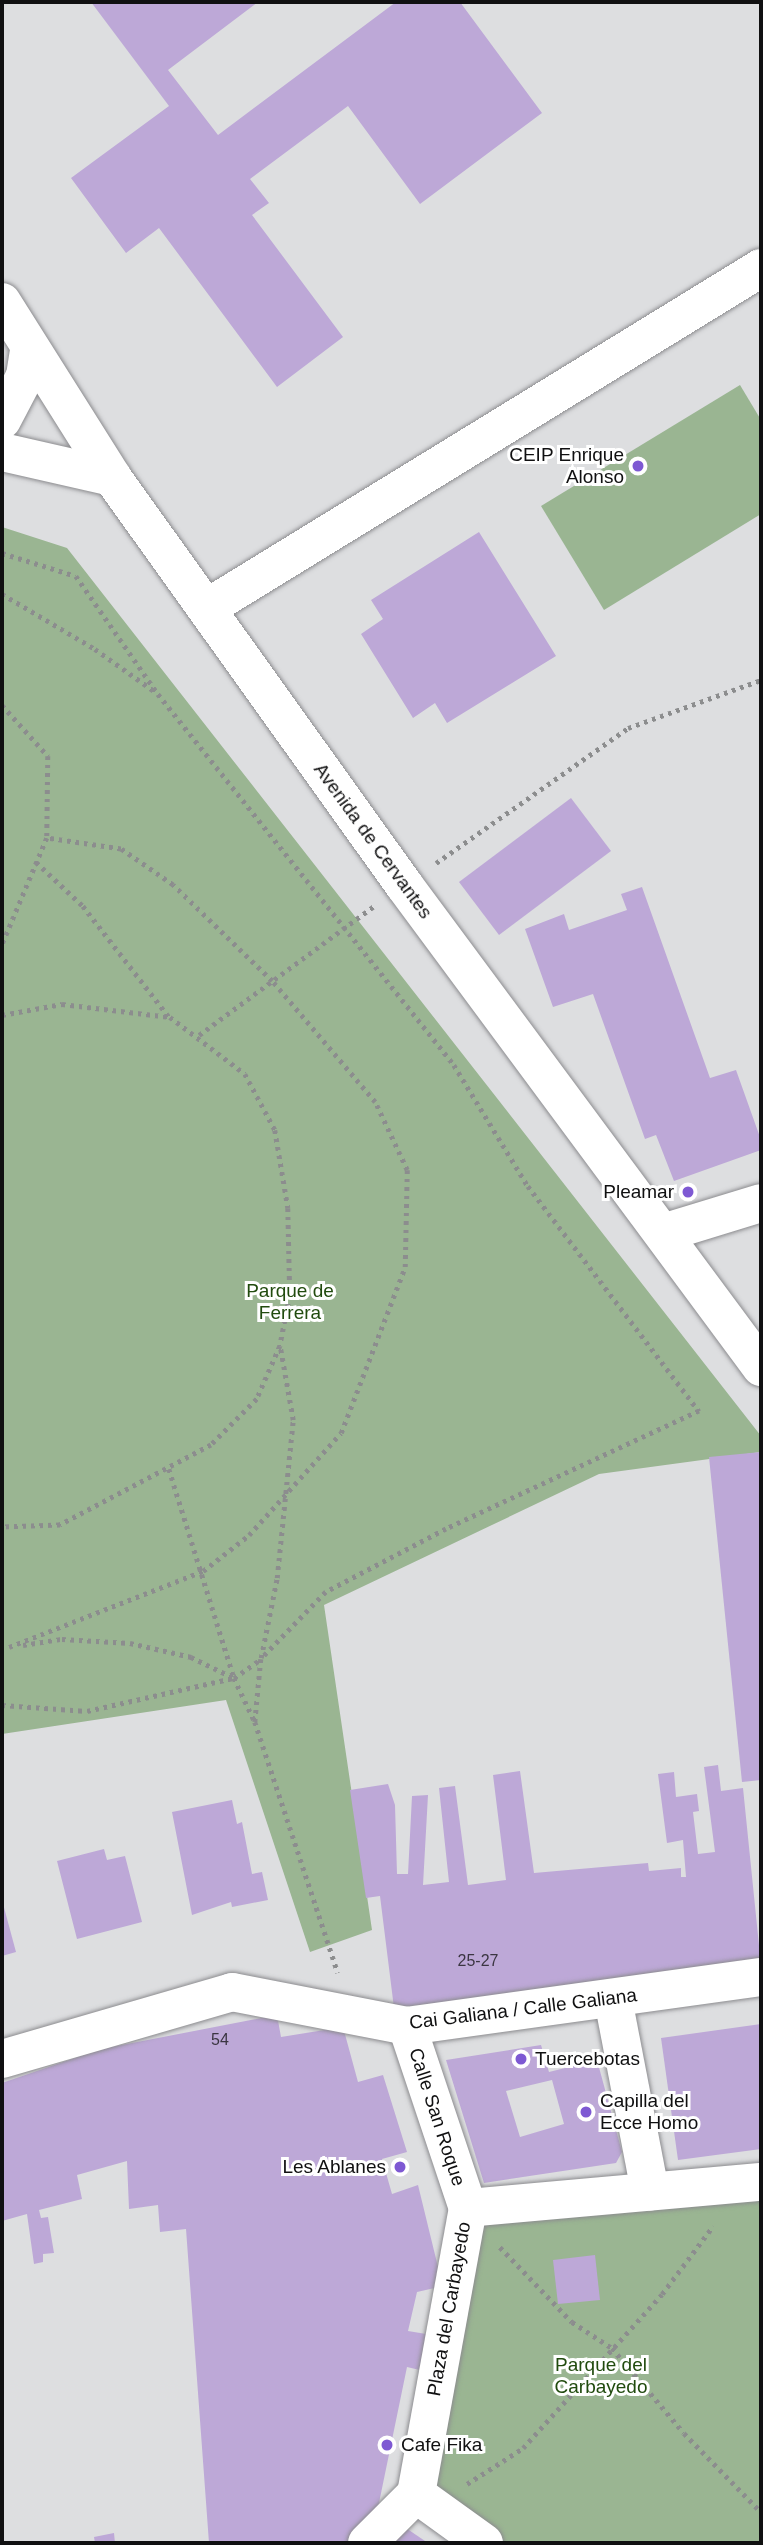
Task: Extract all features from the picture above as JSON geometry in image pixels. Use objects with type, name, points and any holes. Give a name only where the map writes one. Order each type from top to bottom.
[{"type":"street","points":[[207,608],[761,268]]},
{"type":"street","name":"Avenida de Cervantes","points":[[2,302],[29,352],[111,477],[404,885],[761,1367]]},
{"type":"street","points":[[2,420],[25,376],[29,352]]},
{"type":"street","points":[[2,453],[111,477]]},
{"type":"street","points":[[663,1233],[761,1203]]},
{"type":"street","name":"Cai Galiana / Calle Galiana","points":[[2,2059],[232,1992],[407,2026],[761,1977]]},
{"type":"street","points":[[612,1999],[650,2191]]},
{"type":"street","name":"Calle San Roque","points":[[407,2026],[467,2208]]},
{"type":"street","name":"Plaza del Carbayedo","points":[[416,2494],[467,2208],[753,2183]]},
{"type":"street","points":[[367,2543],[416,2494],[484,2543]]},
{"type":"path","points":[[2,553],[76,576],[158,694],[454,1065],[528,1186],[699,1411],[446,1529],[326,1592],[261,1659],[234,1678],[87,1711],[2,1705]]},
{"type":"path","points":[[2,594],[95,649],[158,694]]},
{"type":"path","points":[[199,1035],[345,927],[628,728],[761,680]]},
{"type":"path","points":[[2,705],[48,756],[47,838],[2,945]]},
{"type":"path","points":[[2,1649],[203,1571],[287,1497],[341,1433],[405,1267],[407,1170],[375,1102],[272,981],[173,885],[121,849],[47,838]]},
{"type":"path","points":[[2,1527],[60,1525],[211,1445],[257,1399],[280,1346],[290,1295],[288,1208],[275,1130],[245,1074],[199,1035],[170,1017],[83,906],[36,862]]},
{"type":"path","points":[[2,1015],[62,1004],[170,1017]]},
{"type":"path","points":[[255,1722],[261,1659],[287,1497],[293,1420],[280,1346]]},
{"type":"path","points":[[169,1469],[203,1571],[234,1678],[255,1722],[349,2014]]},
{"type":"path","points":[[9,1647],[62,1639],[130,1643],[191,1657],[234,1678]]},
{"type":"path","points":[[416,2494],[463,2486],[523,2448],[662,2294],[753,2183]]},
{"type":"path","points":[[467,2208],[572,2322],[612,2348],[684,2433],[761,2512]]},
{"type":"green space","points":[[740,385],[761,420],[761,514],[604,610],[541,506]]},
{"type":"green space","name":"Parque de Ferrera","points":[[2,527],[67,548],[761,1436],[761,1452],[599,1474],[324,1605],[372,1930],[310,1952],[226,1700],[2,1734]]},
{"type":"green space","name":"Parque del Carbayedo","points":[[761,2182],[761,2543],[484,2543],[416,2494],[468,2208]]},
{"type":"building","points":[[91,2],[258,2],[168,70],[218,135],[396,2],[460,2],[542,113],[420,204],[348,106],[250,179],[269,203],[252,215],[343,337],[277,387],[159,228],[126,253],[71,178],[169,106]]},
{"type":"building","points":[[479,532],[556,656],[447,723],[435,703],[413,718],[361,634],[383,619],[371,600]]},
{"type":"building","points":[[571,798],[611,851],[499,935],[459,882]]},
{"type":"building","points":[[642,887],[710,1078],[736,1070],[761,1140],[761,1150],[674,1181],[656,1135],[645,1139],[593,994],[553,1007],[525,929],[564,914],[569,930],[627,910],[621,894]]},
{"type":"building","points":[[761,1452],[761,1780],[742,1782],[709,1457]]},
{"type":"building","points":[[718,1765],[721,1791],[743,1788],[761,1965],[394,2008],[380,1896],[366,1898],[350,1790],[388,1784],[395,1805],[397,1874],[408,1874],[412,1796],[428,1795],[423,1885],[449,1882],[439,1788],[455,1786],[468,1885],[506,1880],[493,1775],[520,1771],[534,1873],[648,1863],[649,1871],[681,1868],[681,1877],[686,1877],[683,1840],[667,1843],[658,1774],[674,1772],[676,1797],[697,1794],[699,1811],[693,1812],[698,1854],[715,1852],[704,1767]]},
{"type":"building","points":[[232,1800],[237,1824],[242,1822],[252,1874],[262,1872],[268,1900],[232,1907],[231,1902],[192,1915],[172,1812]]},
{"type":"building","points":[[104,1849],[107,1860],[125,1856],[142,1922],[77,1939],[57,1861]]},
{"type":"building","points":[[2,1900],[16,1952],[2,1956]]},
{"type":"building","points":[[277,2015],[281,2037],[343,2027],[358,2082],[383,2075],[407,2152],[382,2159],[392,2194],[418,2185],[438,2267],[439,2287],[417,2292],[408,2331],[432,2335],[424,2371],[407,2367],[373,2532],[353,2543],[209,2543],[186,2229],[160,2232],[158,2205],[129,2209],[127,2161],[77,2175],[82,2199],[39,2210],[41,2218],[48,2217],[54,2253],[43,2254],[43,2262],[34,2264],[27,2214],[2,2221],[2,2083],[101,2049]]},
{"type":"building","points":[[761,2024],[761,2149],[678,2160],[661,2038]]},
{"type":"building","points":[[541,2045],[549,2072],[597,2060],[622,2152],[616,2163],[484,2183],[446,2060]],"holes":[[[552,2080],[564,2124],[520,2137],[506,2091]]]},
{"type":"building","points":[[595,2255],[600,2300],[558,2304],[553,2260]]},
{"type":"building","points":[[397,2522],[428,2543],[380,2543]]},
{"type":"building","points":[[114,2533],[115,2543],[95,2543],[94,2537]]},
{"type":"place","name":"CEIP Enrique Alonso","points":[[638,466]]},
{"type":"place","name":"Pleamar","points":[[688,1192]]},
{"type":"place","name":"Tuercebotas","points":[[521,2059]]},
{"type":"place","name":"Capilla del Ecce Homo","points":[[586,2112]]},
{"type":"place","name":"Les Ablanes","points":[[400,2167]]},
{"type":"place","name":"Cafe Fika","points":[[387,2445]]}]
